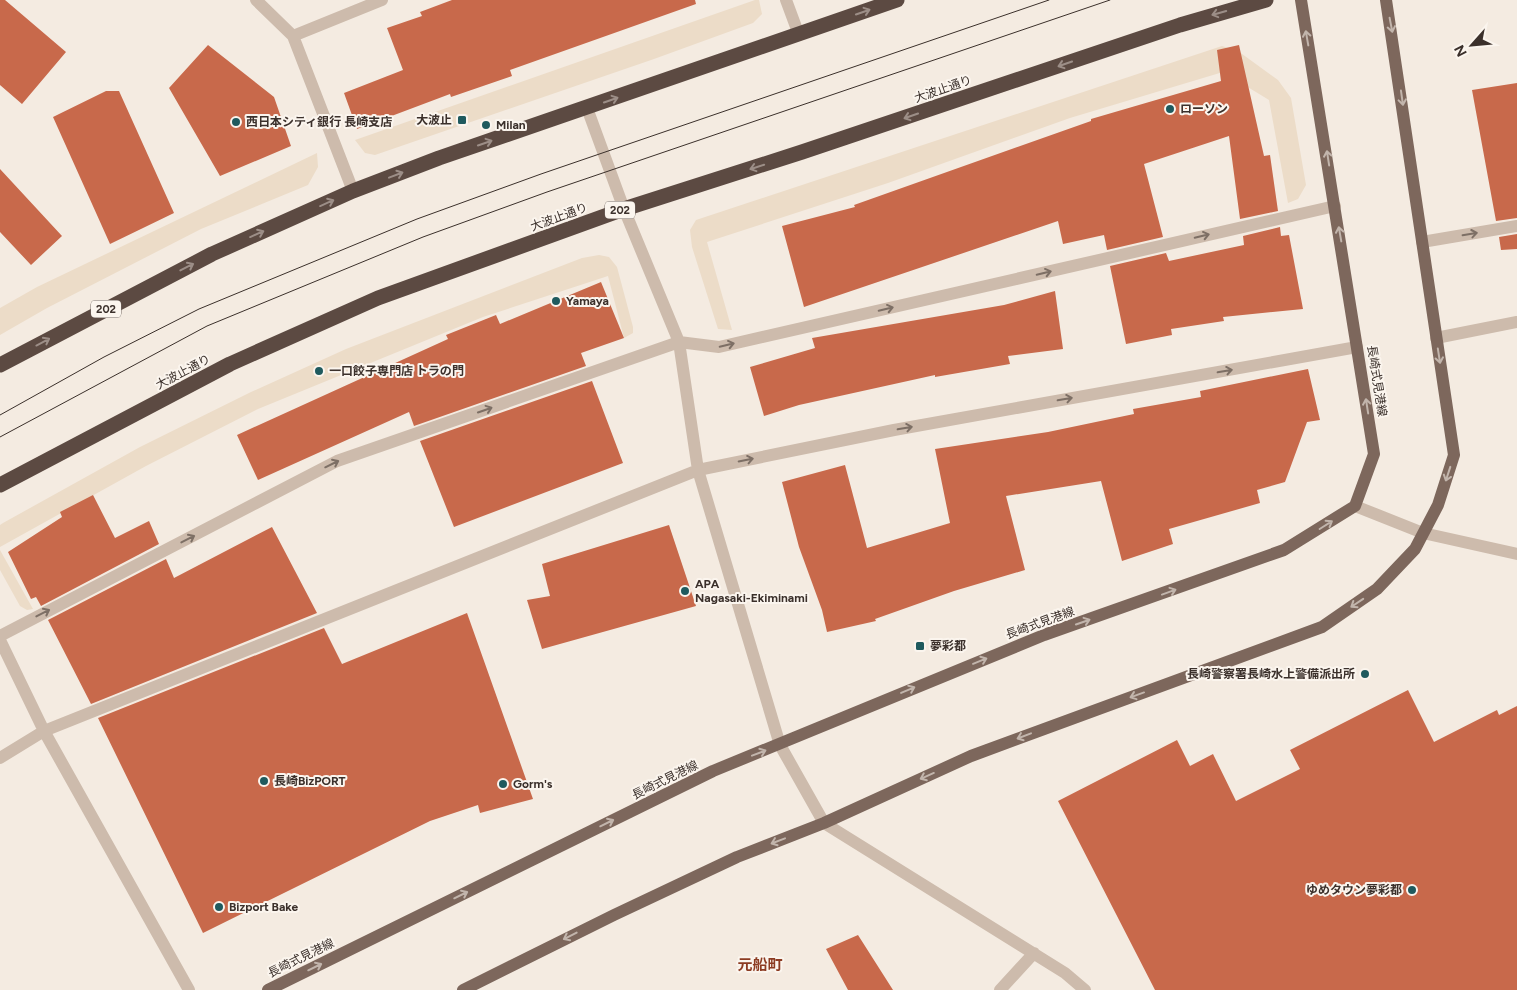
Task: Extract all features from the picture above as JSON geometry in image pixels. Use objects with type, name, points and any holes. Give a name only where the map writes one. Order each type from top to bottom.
[{"type":"highway","name":"202","points":[[0,366],[212,254],[353,191],[439,158],[897,0]]},
{"type":"highway","name":"大波止通り","points":[[0,485],[230,364],[352,310],[624,209],[802,152],[1180,25],[1266,0]]},
{"type":"main road","name":"長崎式見港線","points":[[268,990],[713,771],[1044,635],[1284,550],[1355,506],[1374,454],[1301,0]]},
{"type":"main road","points":[[463,990],[605,919],[737,857],[824,823],[972,756],[1322,627],[1377,589],[1415,549],[1438,505],[1454,455],[1386,0]]},
{"type":"street","points":[[256,0],[293,36],[353,191]]},
{"type":"street","points":[[293,36],[382,0]]},
{"type":"street","points":[[786,0],[799,35]]},
{"type":"street","points":[[588,108],[624,209],[679,342],[698,470],[780,745],[824,823],[1034,953],[1065,973],[1085,990]]},
{"type":"street","points":[[189,990],[44,731],[0,638],[337,461],[679,342],[719,347],[1335,206]]},
{"type":"street","points":[[1422,242],[1517,226]]},
{"type":"street","points":[[1436,338],[1517,322]]},
{"type":"street","points":[[0,758],[44,731],[698,470],[894,430],[1358,347]]},
{"type":"street","points":[[1355,506],[1423,533],[1517,554]]},
{"type":"street","points":[[1000,990],[1034,953]]},
{"type":"shaded area","points":[[759,0],[762,14],[753,23],[654,59],[375,155],[365,153],[355,140]]},
{"type":"shaded area","points":[[1222,46],[1238,51],[1278,80],[1291,98],[1306,185],[1298,199],[1288,203],[1269,100],[1223,72],[1070,118],[888,183],[707,242],[732,330],[718,329],[692,247],[690,230],[696,220]]},
{"type":"shaded area","points":[[317,153],[318,167],[308,185],[201,229],[47,308],[0,335],[0,308],[37,287]]},
{"type":"shaded area","points":[[599,255],[609,257],[617,267],[633,327],[633,333],[624,338],[608,276],[483,317],[258,409],[146,466],[0,547],[0,525],[3,523],[140,447],[251,392],[346,349],[582,258]]},
{"type":"shaded area","points":[[0,550],[33,609],[27,610],[20,606],[0,570]]},
{"type":"building","points":[[0,0],[5,0],[66,52],[22,104],[0,85]]},
{"type":"building","points":[[452,0],[695,0],[696,4],[510,70],[512,76],[451,97],[450,94],[357,129],[344,93],[403,70],[387,28],[422,16],[420,12]]},
{"type":"building","name":"西日本シティ銀行 長崎支店","points":[[208,45],[274,97],[291,146],[220,176],[169,88]]},
{"type":"building","points":[[1239,45],[1264,156],[1270,155],[1278,211],[1240,219],[1229,136],[1144,164],[1163,237],[1107,250],[1104,235],[1063,244],[1058,221],[804,307],[782,226],[855,207],[854,205],[1091,121],[1091,119],[1221,81],[1217,50]]},
{"type":"building","points":[[1517,83],[1517,218],[1496,221],[1472,90]]},
{"type":"building","points":[[106,91],[119,91],[174,213],[110,244],[53,117]]},
{"type":"building","points":[[0,169],[62,236],[31,265],[0,232]]},
{"type":"building","points":[[1280,227],[1281,236],[1289,235],[1303,309],[1223,317],[1224,321],[1171,329],[1172,335],[1126,344],[1110,266],[1166,253],[1169,261],[1244,245],[1243,236]]},
{"type":"building","points":[[1517,234],[1517,249],[1501,250],[1499,237]]},
{"type":"building","points":[[601,282],[624,338],[581,353],[586,366],[414,426],[409,412],[258,480],[237,435],[448,339],[446,335],[496,315],[500,324]]},
{"type":"building","points":[[1055,291],[1063,349],[1008,356],[1010,364],[935,377],[935,375],[799,405],[764,416],[750,367],[815,348],[812,338],[1004,305]]},
{"type":"building","points":[[1308,369],[1320,420],[1307,422],[1285,482],[1257,490],[1260,503],[1169,529],[1173,544],[1122,561],[1101,481],[1006,496],[1025,570],[954,591],[875,619],[876,621],[827,632],[822,610],[799,547],[782,482],[845,465],[867,548],[950,523],[935,449],[1048,432],[1134,414],[1133,409],[1201,397],[1200,391]]},
{"type":"building","points":[[592,381],[623,463],[454,527],[420,441]]},
{"type":"building","points":[[93,495],[115,538],[149,521],[159,544],[41,606],[36,597],[31,599],[8,552],[62,517],[60,512]]},
{"type":"building","points":[[669,525],[696,606],[542,649],[527,600],[550,596],[542,564]]},
{"type":"building","points":[[272,527],[317,613],[91,704],[48,620],[166,559],[174,578]]},
{"type":"building","name":"長崎BizPORT","points":[[467,613],[533,799],[480,813],[478,805],[430,821],[203,933],[98,718],[324,628],[342,664]]},
{"type":"building","points":[[1408,690],[1434,742],[1497,710],[1499,715],[1517,706],[1517,990],[1155,990],[1058,801],[1177,740],[1190,766],[1213,754],[1236,801],[1300,769],[1290,750]]},
{"type":"building","points":[[858,935],[893,990],[848,990],[826,949]]},
{"type":"tram line","points":[[0,415],[104,357],[199,309],[417,219],[541,174],[1049,0]]},
{"type":"tram line","points":[[0,437],[207,326],[423,237],[547,192],[1110,0]]},
{"type":"place","name":"ローソン","points":[[1170,109]]},
{"type":"place","name":"大波止","points":[[462,120]]},
{"type":"place","name":"西日本シティ銀行 長崎支店","points":[[236,122]]},
{"type":"place","name":"Milan","points":[[486,125]]},
{"type":"place","name":"Yamaya","points":[[556,301]]},
{"type":"place","name":"一口餃子専門店 トラの門","points":[[319,371]]},
{"type":"place","name":"APA Nagasaki-Ekiminami","points":[[685,591]]},
{"type":"place","name":"夢彩都","points":[[920,646]]},
{"type":"place","name":"長崎警察署長崎水上警備派出所","points":[[1365,674]]},
{"type":"place","name":"長崎BizPORT","points":[[264,781]]},
{"type":"place","name":"Gorm's","points":[[503,784]]},
{"type":"place","name":"ゆめタウン夢彩都","points":[[1412,890]]},
{"type":"place","name":"Bizport Bake","points":[[219,907]]},
{"type":"district","name":"元船町","points":[[760,965]]}]
